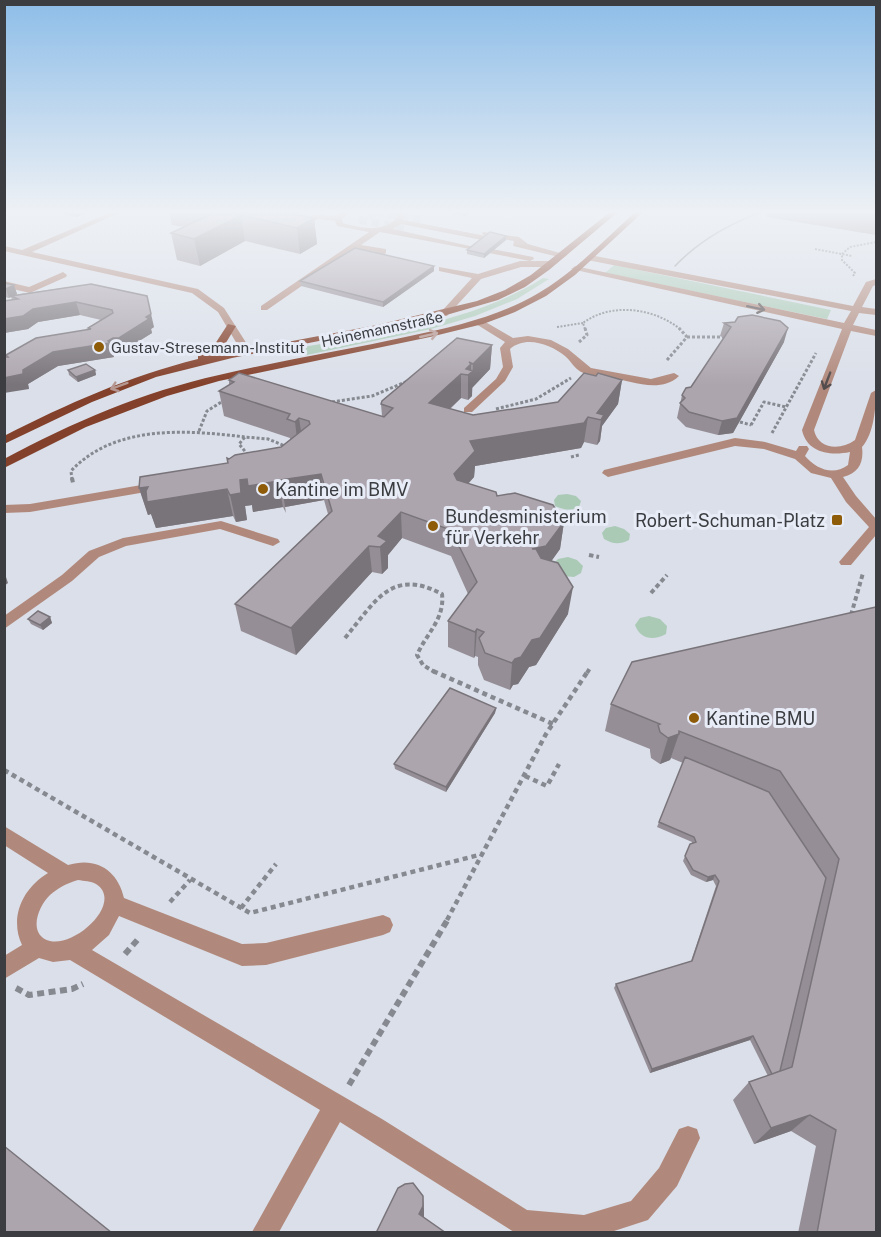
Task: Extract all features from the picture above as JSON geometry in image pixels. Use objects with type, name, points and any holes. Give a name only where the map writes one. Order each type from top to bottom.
[{"type":"main road","name":"Heinemannstraße","points":[[4,441],[104,392],[175,368],[444,314],[480,303],[521,285],[543,270]]},
{"type":"main road","name":"Heinemannstraße","points":[[4,464],[65,432],[152,396],[184,387],[423,337],[479,322],[529,301],[575,270]]},
{"type":"main road","points":[[175,368],[206,356],[217,349],[231,326]]},
{"type":"main road","points":[[65,432],[118,401],[229,366],[247,352],[252,374]]},
{"type":"street","points":[[102,270],[195,291],[220,306],[247,352]]},
{"type":"street","points":[[264,308],[319,270]]},
{"type":"street","points":[[445,270],[478,277],[501,270]]},
{"type":"street","points":[[575,270],[876,333]]},
{"type":"street","points":[[651,270],[876,312]]},
{"type":"street","points":[[864,273],[872,283],[848,326],[808,430],[811,440],[820,446],[833,449],[847,450],[856,447],[860,442],[876,393]]},
{"type":"street","points":[[4,284],[30,291],[63,275]]},
{"type":"street","points":[[444,314],[478,277]]},
{"type":"street","points":[[479,322],[510,341],[541,341],[557,346],[571,355],[583,369],[646,382],[664,381],[674,376]]},
{"type":"street","points":[[468,410],[500,381],[508,367],[505,348],[510,341]]},
{"type":"street","points":[[573,376],[583,369]]},
{"type":"street","points":[[799,456],[811,440]]},
{"type":"street","points":[[608,473],[735,442],[765,446],[799,456],[811,470],[835,475],[856,465],[859,458],[856,447]]},
{"type":"street","points":[[835,475],[851,500],[876,527],[846,562]]},
{"type":"street","points":[[4,509],[90,498],[171,484]]},
{"type":"street","points":[[4,624],[67,578],[94,554],[123,542],[221,525],[273,542]]},
{"type":"street","points":[[4,834],[66,874]]},
{"type":"street","points":[[88,871],[106,879],[114,895],[114,904],[109,919],[100,931],[87,943],[72,950],[47,951],[37,947],[29,938],[25,928],[26,914],[41,890],[66,874],[88,871]]},
{"type":"street","points":[[114,904],[242,956],[266,954],[383,925]]},
{"type":"street","points":[[4,969],[37,947]]},
{"type":"street","points":[[72,950],[335,1107],[523,1223],[584,1228],[639,1212],[668,1177],[688,1138]]},
{"type":"street","points":[[265,1233],[335,1107]]},
{"type":"path","points":[[850,282],[855,273],[852,270]]},
{"type":"path","points":[[571,355],[576,345],[587,335],[583,323],[588,317],[602,311],[615,309],[646,314],[682,329],[687,337]]},
{"type":"path","points":[[667,360],[687,337],[724,337]]},
{"type":"path","points":[[765,446],[818,348]]},
{"type":"path","points":[[508,407],[560,388],[573,376]]},
{"type":"path","points":[[323,403],[369,398],[389,392],[408,381]]},
{"type":"path","points":[[199,432],[207,411],[229,398]]},
{"type":"path","points":[[740,422],[751,425],[764,402],[786,407]]},
{"type":"path","points":[[90,498],[77,490],[71,480],[71,471],[80,460],[96,451],[145,433],[171,430],[199,432],[268,439],[285,446]]},
{"type":"path","points":[[244,437],[239,444],[249,457]]},
{"type":"path","points":[[571,457],[579,455]]},
{"type":"path","points":[[589,555],[598,557]]},
{"type":"path","points":[[851,615],[864,569]]},
{"type":"path","points":[[651,593],[667,575]]},
{"type":"path","points":[[345,638],[390,587],[404,582],[433,588],[442,594],[445,606],[440,618],[420,643],[417,655],[423,665],[553,724]]},
{"type":"path","points":[[335,1107],[402,998],[569,695],[590,668]]},
{"type":"path","points":[[494,705],[498,700]]},
{"type":"path","points":[[525,776],[547,786],[559,764]]},
{"type":"path","points":[[4,770],[250,913],[483,854]]},
{"type":"path","points":[[241,908],[276,864]]},
{"type":"green space","points":[[609,270],[637,270],[831,310],[827,319],[605,273]]},
{"type":"green space","points":[[543,278],[549,279],[517,299],[475,316],[431,329],[302,356],[297,348],[424,325],[485,306],[515,294]]},
{"type":"green space","points":[[558,495],[576,496],[581,501],[579,507],[567,510],[555,506],[554,500]]},
{"type":"green space","points":[[615,526],[630,534],[629,540],[616,543],[604,539],[602,533],[606,528]]},
{"type":"green space","points":[[568,557],[577,560],[583,566],[581,573],[574,577],[563,576],[553,564],[558,559]]},
{"type":"green space","points":[[649,616],[660,619],[667,626],[666,634],[652,638],[644,636],[637,630],[635,625],[640,618]]},
{"type":"building","points":[[319,270],[429,270],[383,302],[300,281]]},
{"type":"building","points":[[4,283],[14,285],[6,289]]},
{"type":"building","points":[[91,284],[147,296],[151,314],[146,317],[149,319],[119,338],[108,341],[110,343],[53,352],[23,370],[23,374],[4,378],[4,357],[8,357],[6,355],[36,338],[91,329],[88,328],[113,313],[112,310],[76,302],[33,309],[23,316],[4,319],[4,301],[18,299],[11,296]]},
{"type":"building","points":[[752,315],[780,321],[788,328],[737,418],[722,421],[689,412],[680,403],[685,398],[682,395],[686,388],[691,387],[731,327],[724,323],[735,322],[738,317]]},
{"type":"building","points":[[457,338],[492,345],[473,364],[469,362],[471,364],[466,369],[473,371],[468,375],[461,374],[429,403],[473,415],[558,402],[584,373],[596,376],[598,373],[622,380],[597,413],[604,415],[601,420],[588,417],[584,423],[470,441],[475,451],[454,474],[457,480],[496,492],[497,496],[515,493],[553,505],[564,522],[546,546],[532,549],[536,549],[541,558],[558,563],[573,587],[540,638],[532,640],[521,657],[512,663],[485,653],[479,638],[484,632],[477,629],[475,632],[448,621],[477,582],[451,530],[401,512],[378,536],[387,541],[380,547],[369,546],[291,628],[235,604],[332,511],[321,474],[281,480],[281,487],[278,481],[248,486],[247,479],[240,480],[241,493],[230,495],[227,489],[147,502],[148,487],[139,488],[140,477],[228,463],[227,458],[235,455],[281,447],[310,424],[309,421],[299,418],[295,422],[287,419],[290,414],[219,391],[234,382],[229,380],[239,373],[384,417],[393,408],[381,404],[382,401]]},
{"type":"building","points":[[86,364],[95,370],[76,377],[68,370]]},
{"type":"building","points":[[876,607],[876,1233],[817,1233],[836,1130],[810,1115],[771,1128],[749,1082],[792,1067],[839,859],[780,771],[679,731],[679,734],[668,738],[660,732],[658,725],[660,724],[611,704],[632,662]]},
{"type":"building","points":[[38,611],[50,617],[40,625],[28,619]]},
{"type":"building","points":[[450,688],[496,708],[446,787],[394,764]]},
{"type":"building","points":[[685,757],[769,792],[826,878],[780,1071],[772,1074],[753,1036],[652,1069],[616,984],[692,961],[719,881],[715,875],[708,877],[693,870],[685,856],[690,844],[696,842],[694,837],[659,822]]},
{"type":"building","points":[[4,1146],[112,1233],[4,1233]]},
{"type":"building","points":[[413,1183],[423,1196],[423,1206],[419,1214],[446,1233],[376,1233],[398,1188]]},
{"type":"place","name":"Gustav-Stresemann-Institut","points":[[99,347]]},
{"type":"place","name":"Kantine im BMV","points":[[263,489]]},
{"type":"place","name":"Robert-Schuman-Platz","points":[[837,520]]},
{"type":"place","name":"Bundesministerium für Verkehr","points":[[433,526]]},
{"type":"place","name":"Kantine BMU","points":[[694,718]]}]
